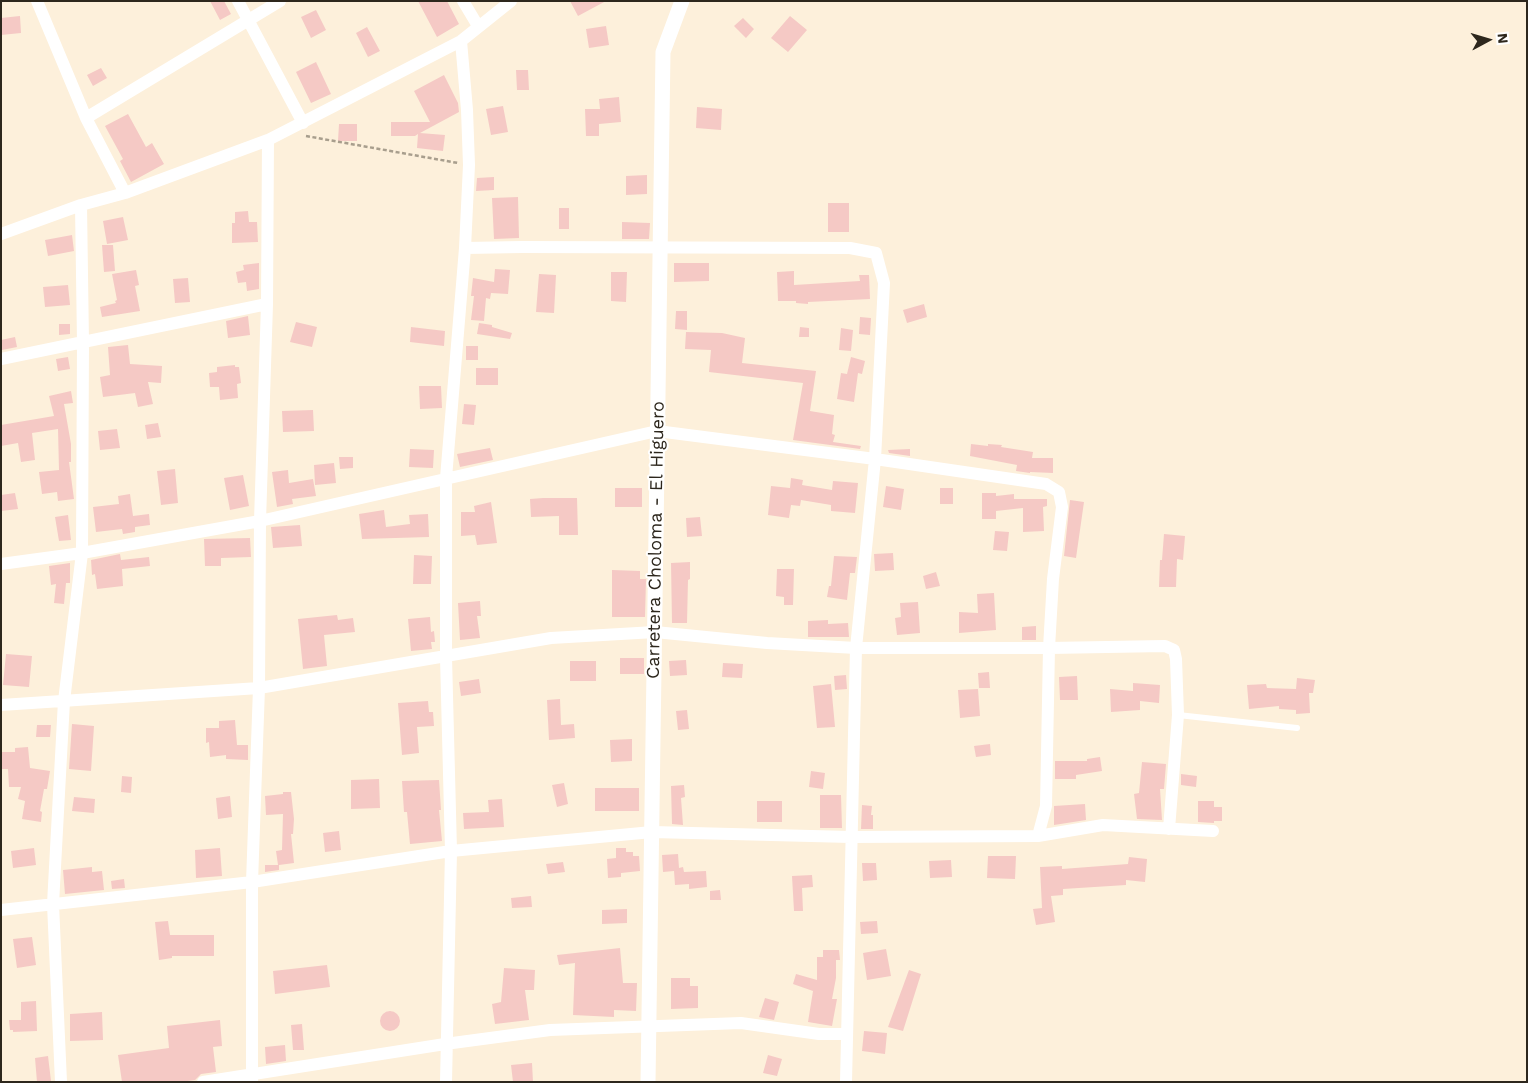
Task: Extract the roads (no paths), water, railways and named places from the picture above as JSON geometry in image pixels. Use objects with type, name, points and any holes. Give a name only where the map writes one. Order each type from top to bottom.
[{"type":"street","points":[[238,1],[303,123]]},
{"type":"street","points":[[86,118],[280,1]]},
{"type":"street","points":[[463,1],[478,26]]},
{"type":"street","points":[[1,234],[81,205],[125,193],[268,140],[461,41],[511,1]]},
{"type":"street","name":"Carretera Choloma - El Higuero","points":[[648,1082],[662,52],[682,1]]},
{"type":"street","points":[[40,2],[86,118],[125,193]]},
{"type":"street","points":[[446,1082],[451,851],[446,658],[446,478],[465,248],[469,165],[467,110],[461,41]]},
{"type":"street","points":[[252,1078],[252,882],[260,688],[260,521],[267,304],[268,140]]},
{"type":"street","points":[[61,1082],[53,904],[64,701],[82,553],[83,342],[81,205]]},
{"type":"street","points":[[465,248],[850,248],[876,253],[884,284],[875,459],[856,648],[850,838],[846,1082]]},
{"type":"street","points":[[1,360],[267,304]]},
{"type":"street","points":[[1,564],[82,553],[260,521],[657,431],[875,459],[1046,484],[1059,492],[1062,507],[1053,579],[1049,648],[1046,806],[1038,836]]},
{"type":"street","points":[[1,705],[260,688],[446,658],[551,638],[655,632],[767,643],[856,648],[1165,646],[1174,650],[1176,659],[1178,715],[1169,829]]},
{"type":"street","points":[[1,910],[252,882],[451,851],[652,832],[850,838],[1038,836],[1104,825],[1213,831]]},
{"type":"street","points":[[203,1082],[252,1078],[446,1044],[550,1030],[741,1023],[819,1034],[847,1034]]},
{"type":"lane","points":[[1178,715],[1298,728]]}]
